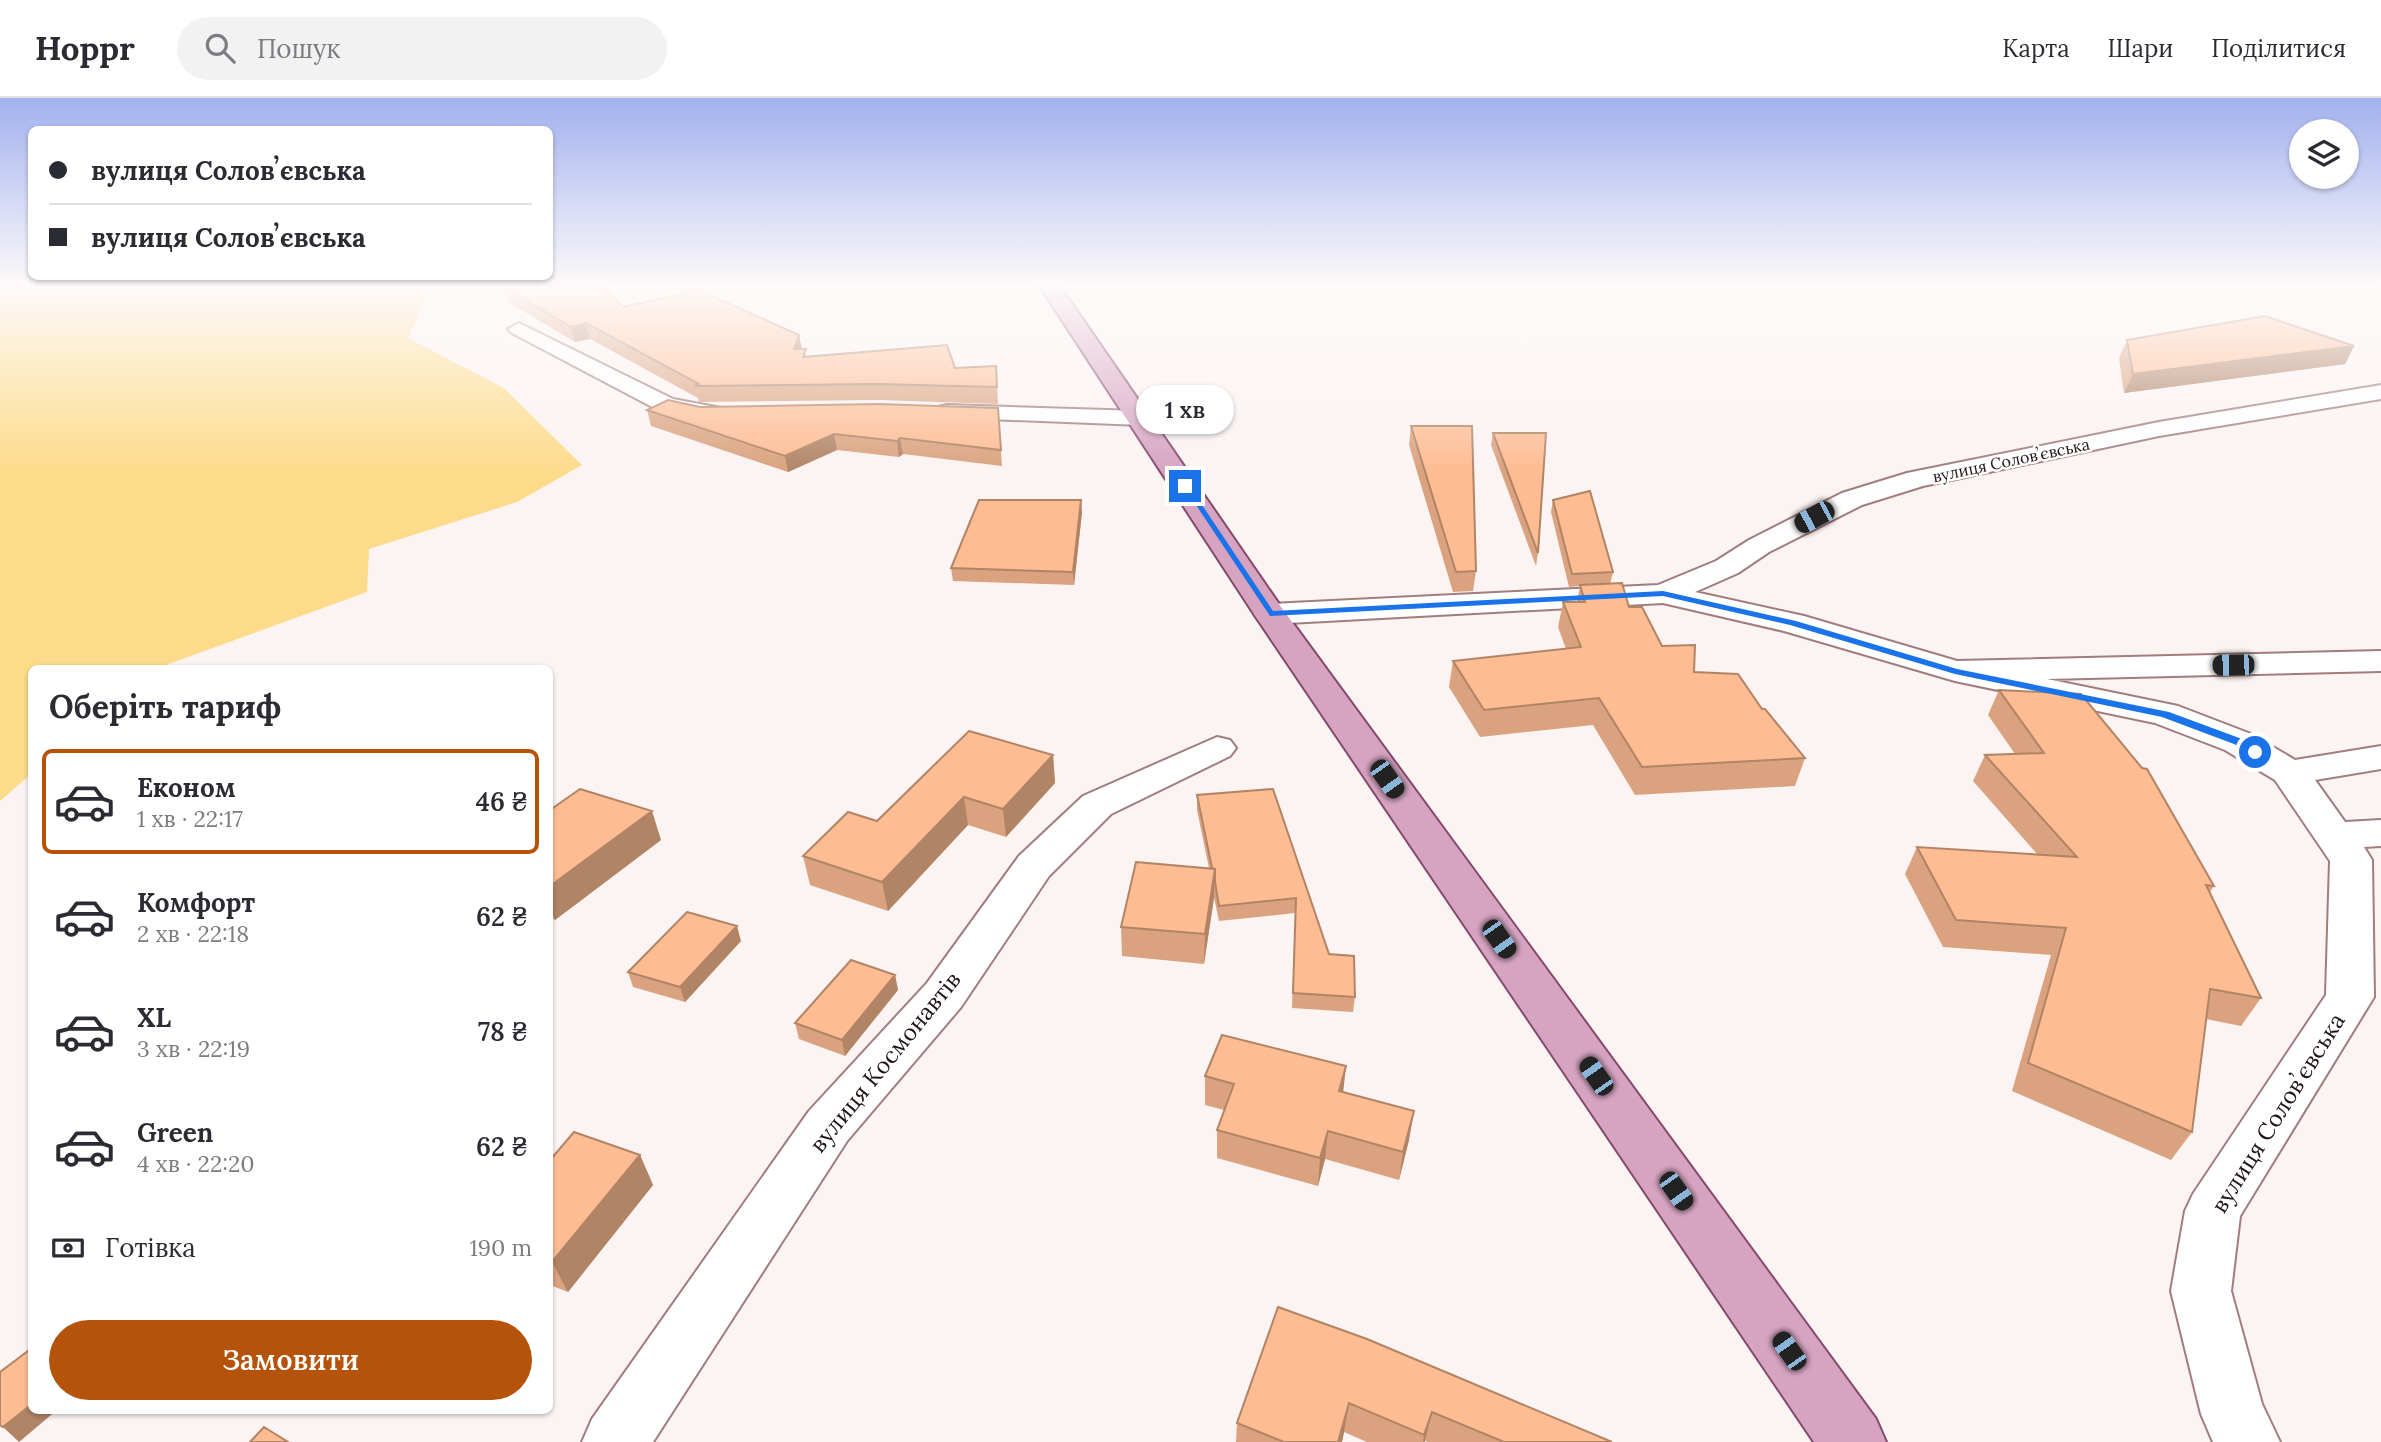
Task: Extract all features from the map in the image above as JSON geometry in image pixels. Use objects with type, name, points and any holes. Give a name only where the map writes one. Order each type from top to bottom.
[{"type":"main road","points":[[1092,348],[1270,614],[1853,1442]]},
{"type":"street","points":[[554,348],[666,405],[704,413],[732,413]]},
{"type":"street","name":"вулиця Соловʼєвська","points":[[1663,594],[1727,567],[1759,546],[1852,499],[1917,479],[2159,429],[2381,393]]},
{"type":"street","points":[[921,411],[1141,418]]},
{"type":"street","name":"вулиця Соловʼєвська","points":[[1270,614],[1663,594],[1805,626],[1955,671],[2165,714],[2238,742],[2289,772],[2351,860],[2366,960],[2350,997],[2213,1210],[2201,1291],[2233,1414],[2247,1442]]},
{"type":"street","name":"вулиця Соловʼєвська","points":[[1955,671],[2378,663]]},
{"type":"street","name":"вулиця Космонавтів","points":[[615,1442],[828,1126],[944,995],[1034,866],[1097,806],[1217,748]]},
{"type":"street","points":[[2289,772],[2360,763],[2381,757]]},
{"type":"street","points":[[2334,836],[2381,833]]},
{"type":"shaded area","points":[[0,348],[427,348],[504,388],[582,465],[517,502],[369,549],[367,592],[166,665],[28,665],[28,777],[0,801]]},
{"type":"building","points":[[632,348],[794,348],[806,349],[803,357],[914,348],[948,348],[955,368],[996,366],[997,387],[878,384],[695,386],[699,384]]},
{"type":"building","points":[[2128,348],[2340,348],[2133,374]]},
{"type":"building","points":[[668,400],[700,407],[878,404],[998,408],[1001,450],[900,438],[897,441],[834,434],[785,456],[647,410]]},
{"type":"building","points":[[1411,426],[1472,426],[1476,571],[1456,572]]},
{"type":"building","points":[[1493,433],[1546,433],[1538,553]]},
{"type":"building","points":[[1590,491],[1613,572],[1572,574],[1553,500]]},
{"type":"building","points":[[979,500],[1081,500],[1073,572],[951,568]]},
{"type":"building","points":[[1622,583],[1629,607],[1642,607],[1662,646],[1695,645],[1694,672],[1738,674],[1762,709],[1765,709],[1805,758],[1642,767],[1599,698],[1484,710],[1453,661],[1581,647],[1563,602],[1585,602],[1580,585]]},
{"type":"building","points":[[1999,690],[2081,694],[2142,768],[2147,769],[2214,886],[2206,885],[2261,998],[2210,989],[2192,1132],[2028,1063],[2066,928],[1956,920],[1917,847],[2077,857],[1985,755],[2044,753]]},
{"type":"building","points":[[969,731],[1053,755],[1003,809],[964,797],[882,882],[803,856],[848,812],[877,821]]},
{"type":"building","points":[[580,789],[652,811],[553,884],[553,808]]},
{"type":"building","points":[[1273,789],[1329,954],[1354,956],[1355,997],[1293,993],[1296,898],[1219,906],[1215,869],[1212,868],[1197,795]]},
{"type":"building","points":[[1136,862],[1215,869],[1205,934],[1121,927]]},
{"type":"building","points":[[687,912],[737,926],[680,987],[628,972]]},
{"type":"building","points":[[851,960],[895,975],[842,1040],[795,1023]]},
{"type":"building","points":[[1222,1035],[1346,1066],[1339,1091],[1414,1111],[1403,1152],[1328,1131],[1320,1158],[1217,1130],[1234,1084],[1205,1076]]},
{"type":"building","points":[[574,1132],[640,1155],[553,1261],[553,1156]]},
{"type":"building","points":[[1278,1307],[1367,1339],[1612,1442],[1504,1442],[1432,1412],[1424,1435],[1349,1403],[1338,1442],[1284,1442],[1237,1423]]},
{"type":"building","points":[[28,1351],[28,1407],[3,1427],[0,1425],[0,1372]]},
{"type":"building","points":[[264,1427],[288,1442],[250,1442]]},
{"type":"route","points":[[1185,486],[1270,614],[1663,594],[1793,623],[1955,671],[2165,714],[2238,742],[2255,752]]}]
